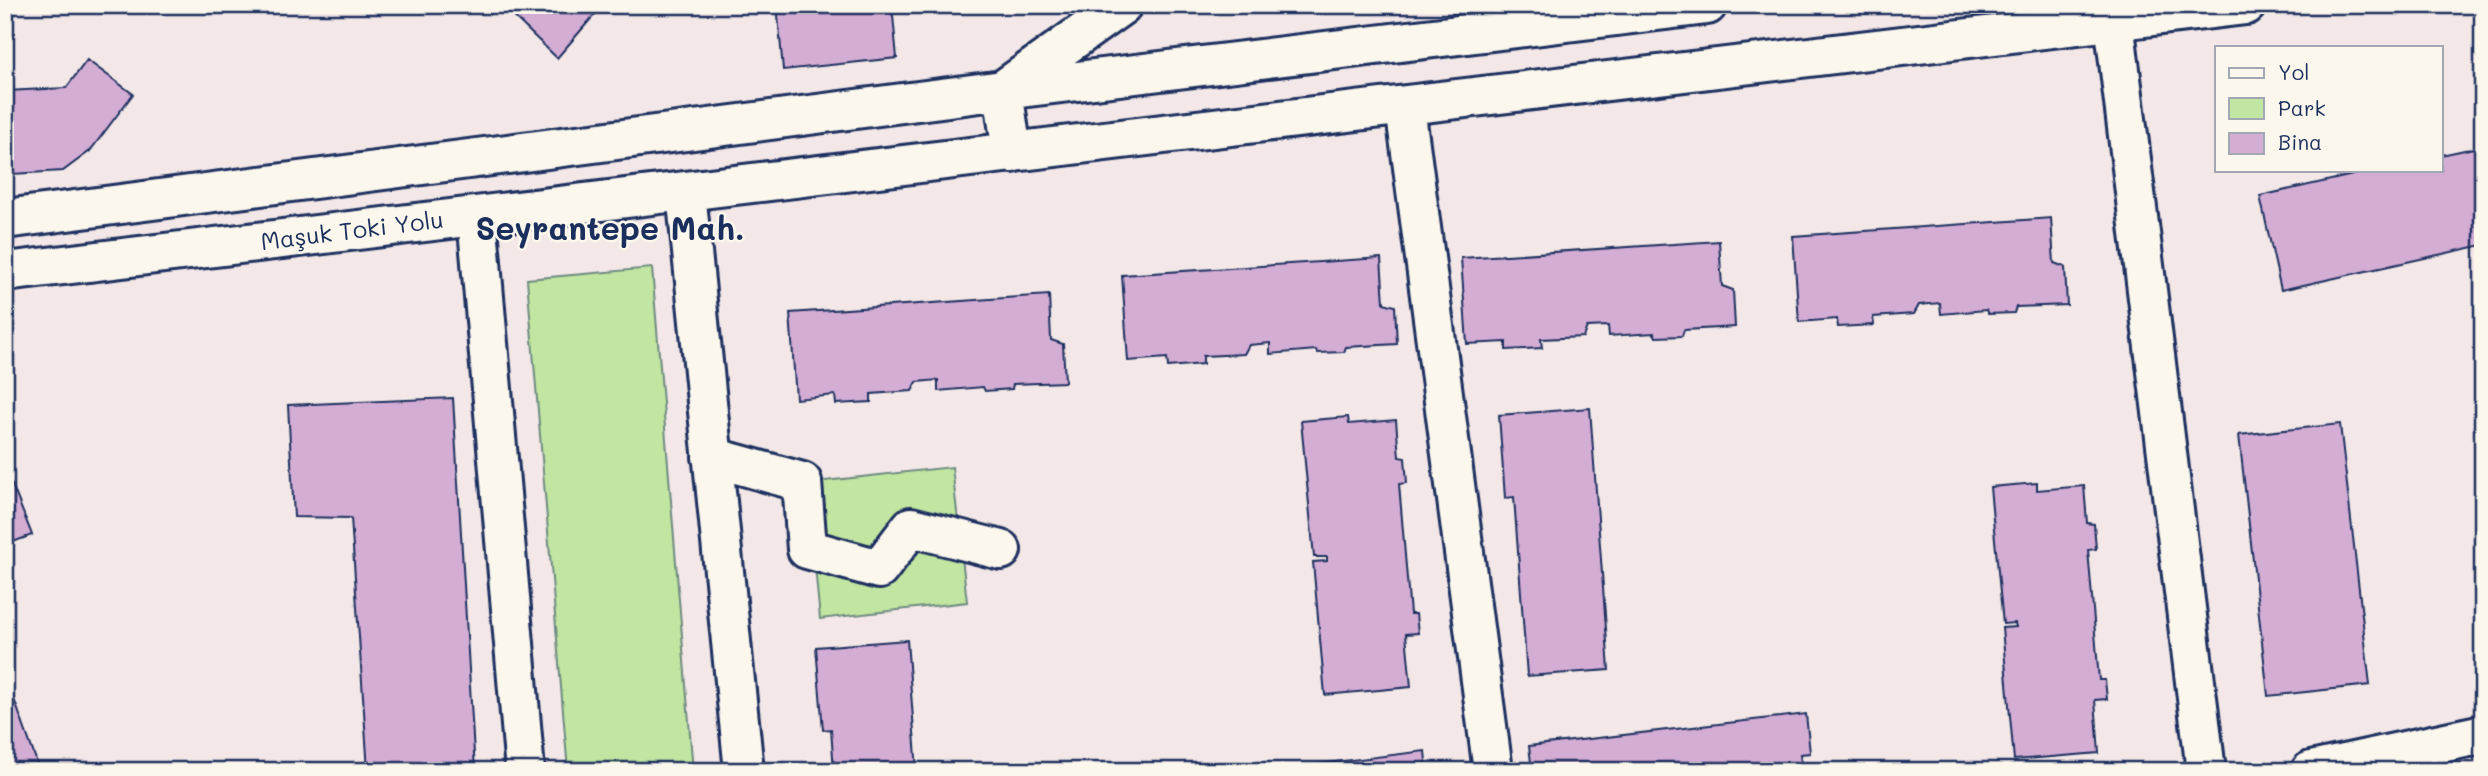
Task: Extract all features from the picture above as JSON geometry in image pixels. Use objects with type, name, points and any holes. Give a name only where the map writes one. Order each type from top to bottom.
[{"type":"street","points":[[1003,90],[1122,5]]},
{"type":"street","points":[[5,219],[1594,12],[1707,5]]},
{"type":"street","name":"Maşuk Toki Yolu","points":[[5,272],[2246,5]]},
{"type":"street","points":[[2114,22],[2206,771]]},
{"type":"street","points":[[1003,90],[1012,153]]},
{"type":"street","points":[[1405,107],[1493,771]]},
{"type":"street","points":[[686,192],[744,771]]},
{"type":"street","points":[[477,216],[525,771]]},
{"type":"street","points":[[712,457],[802,482],[807,549],[878,569],[911,527],[1002,550]]},
{"type":"street","points":[[2311,771],[2483,734]]},
{"type":"green space","points":[[652,268],[693,771],[568,771],[527,279]]},
{"type":"green space","points":[[952,467],[967,602],[820,619],[807,483]]},
{"type":"building","points":[[502,5],[603,5],[557,58]]},
{"type":"building","points":[[777,5],[892,5],[897,58],[783,70]]},
{"type":"building","points":[[87,60],[133,94],[90,151],[63,171],[12,174],[6,91],[66,88]]},
{"type":"building","points":[[2483,146],[2483,245],[2281,290],[2260,196],[2366,172],[2442,172],[2442,155]]},
{"type":"building","points":[[2051,218],[2054,263],[2065,267],[2067,305],[2016,307],[2014,313],[1988,314],[1986,310],[1941,314],[1940,303],[1919,305],[1914,314],[1873,317],[1874,325],[1838,327],[1837,319],[1799,322],[1793,236]]},
{"type":"building","points":[[1719,241],[1722,286],[1733,290],[1735,327],[1684,330],[1682,336],[1656,337],[1654,333],[1609,336],[1608,326],[1587,327],[1583,337],[1541,339],[1542,348],[1506,350],[1506,342],[1467,344],[1461,258]]},
{"type":"building","points":[[1381,258],[1384,303],[1395,306],[1397,344],[1346,347],[1344,352],[1317,353],[1316,350],[1270,354],[1270,343],[1249,345],[1244,354],[1203,356],[1203,364],[1168,367],[1167,358],[1128,361],[1122,275]]},
{"type":"building","points":[[1049,295],[1051,340],[1063,344],[1065,382],[1013,384],[1012,389],[985,391],[983,387],[938,391],[938,380],[917,382],[912,391],[871,394],[871,402],[836,404],[835,395],[796,399],[790,313]]},
{"type":"building","points":[[453,398],[475,771],[368,771],[351,518],[294,517],[288,405]]},
{"type":"building","points":[[1590,408],[1609,670],[1527,676],[1514,497],[1505,498],[1499,415]]},
{"type":"building","points":[[1348,417],[1349,424],[1396,420],[1399,457],[1405,458],[1407,483],[1399,484],[1410,614],[1416,614],[1418,633],[1406,634],[1411,687],[1325,695],[1313,562],[1327,561],[1327,557],[1314,557],[1301,421]]},
{"type":"building","points":[[2340,424],[2370,685],[2268,696],[2239,435]]},
{"type":"building","points":[[5,467],[32,535],[5,545]]},
{"type":"building","points":[[2037,483],[2037,490],[2084,486],[2087,523],[2094,524],[2096,549],[2088,550],[2099,680],[2105,680],[2107,699],[2095,700],[2099,753],[2014,760],[2002,628],[2016,627],[2015,623],[2003,624],[1990,487]]},
{"type":"building","points":[[907,640],[917,771],[834,771],[831,729],[823,730],[816,647]]},
{"type":"building","points":[[5,674],[40,771],[5,771]]},
{"type":"building","points":[[1806,714],[1810,753],[1800,754],[1802,771],[1532,771],[1529,746]]},
{"type":"building","points":[[1425,751],[1427,771],[1259,771]]},
{"type":"district","name":"Seyrantepe Mah.","points":[[610,229]]}]
